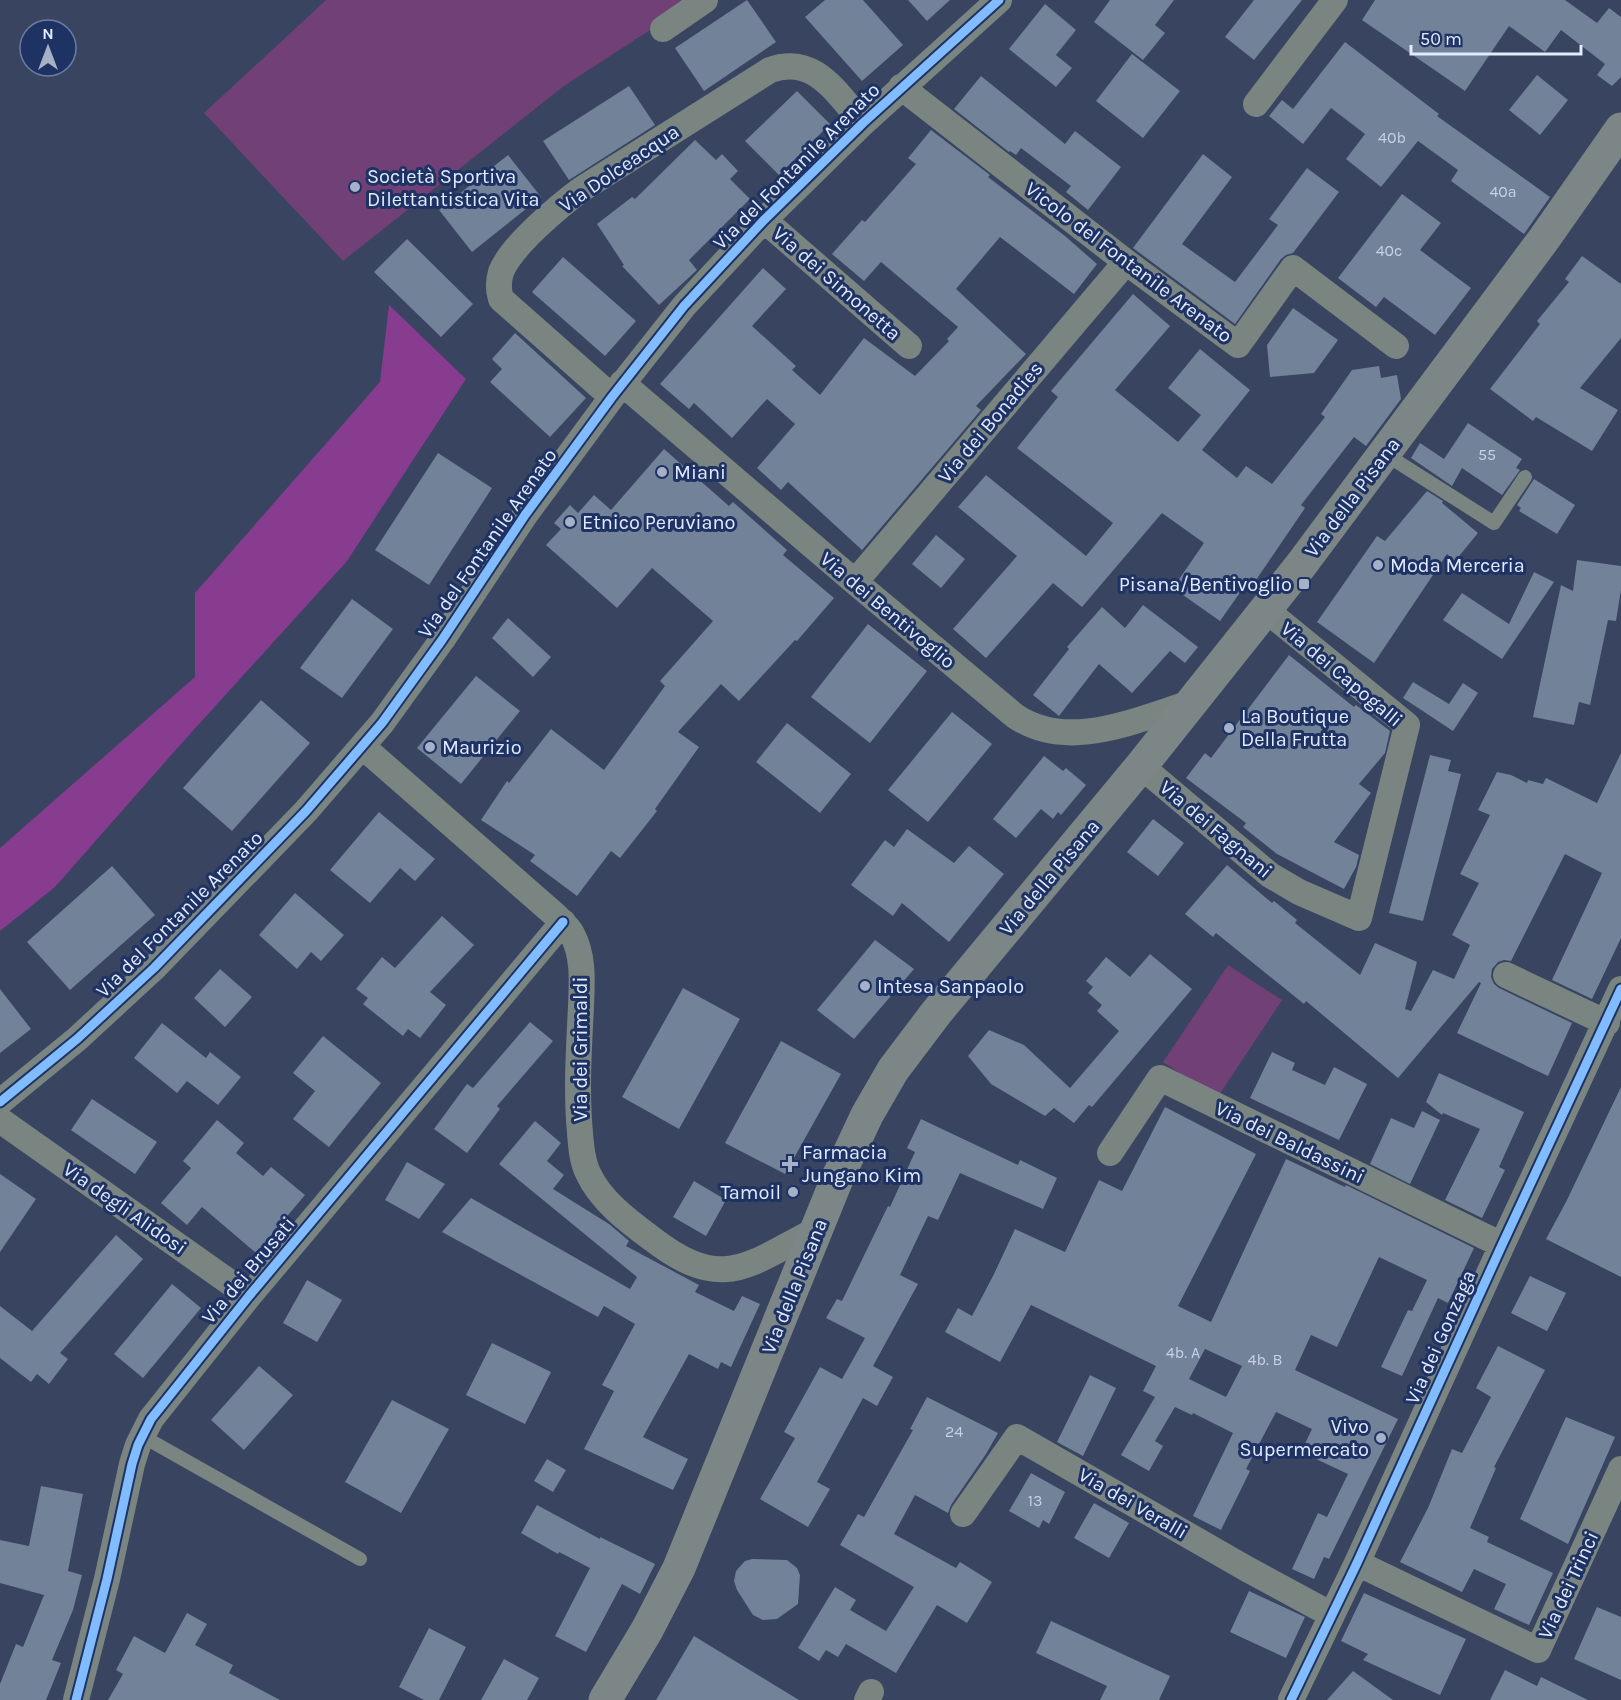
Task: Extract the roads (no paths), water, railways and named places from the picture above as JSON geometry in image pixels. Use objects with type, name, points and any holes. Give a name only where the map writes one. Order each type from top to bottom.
[{"type":"main road","name":"Via della Pisana","points":[[605,1700],[647,1630],[683,1560],[816,1230],[867,1115],[903,1056],[1266,610],[1544,239],[1621,129]]},
{"type":"street","points":[[663,29],[705,0]]},
{"type":"street","name":"Via del Fontanile Arenato","points":[[0,1102],[77,1039],[154,968],[306,812],[382,723],[442,640],[525,515],[617,390],[684,306],[764,220],[863,123],[999,0]]},
{"type":"street","points":[[1256,104],[1335,0]]},
{"type":"street","name":"Via Dolceacqua","points":[[617,390],[501,299],[499,286],[501,273],[508,259],[518,248],[560,205],[582,189],[770,70],[790,65],[801,66],[816,73],[863,123]]},
{"type":"street","name":"Vicolo del Fontanile Arenato","points":[[901,87],[1126,262],[1238,345],[1293,268],[1396,346]]},
{"type":"street","name":"Via dei Simonetta","points":[[764,220],[909,346]]},
{"type":"street","name":"Via dei Bonadies","points":[[855,582],[1126,262]]},
{"type":"street","name":"Via dei Bentivoglio","points":[[617,390],[855,582],[1015,716],[1036,728],[1054,732],[1086,732],[1191,703]]},
{"type":"street","name":"Via dei Capogalli","points":[[1266,610],[1407,725],[1359,918]]},
{"type":"street","name":"Via dei Grimaldi","points":[[362,746],[563,922],[572,934],[582,979],[577,1095],[581,1140],[585,1167],[601,1193],[625,1218],[654,1241],[684,1260],[710,1270],[743,1266],[816,1230]]},
{"type":"street","name":"Via dei Fagnani","points":[[1141,766],[1270,875],[1299,892],[1359,918]]},
{"type":"street","name":"Via dei Brusati","points":[[76,1700],[107,1579],[132,1464],[142,1436],[163,1401],[563,922]]},
{"type":"street","points":[[1506,975],[1606,1023]]},
{"type":"street","name":"Via dei Gonzaga","points":[[1291,1700],[1358,1563],[1621,989]]},
{"type":"street","name":"Via dei Baldassini","points":[[1110,1153],[1160,1078],[1502,1245]]},
{"type":"street","name":"Via degli Alidosi","points":[[0,1120],[249,1296]]},
{"type":"street","name":"Via dei Veralli","points":[[963,1514],[1017,1437],[1332,1615]]},
{"type":"street","name":"Via dei Trinci","points":[[1358,1563],[1538,1650],[1621,1469]]},
{"type":"lane","points":[[1385,454],[1494,523],[1525,477]]},
{"type":"lane","points":[[142,1436],[360,1559]]},
{"type":"place","name":"Società Sportiva Dilettantistica Vita","points":[[355,187]]},
{"type":"place","name":"Miani","points":[[662,472]]},
{"type":"place","name":"Etnico Peruviano","points":[[570,522]]},
{"type":"place","name":"Moda Merceria","points":[[1378,565]]},
{"type":"place","name":"Pisana/Bentivoglio","points":[[1304,584]]},
{"type":"place","name":"La Boutique Della Frutta","points":[[1229,728]]},
{"type":"place","name":"Maurizio","points":[[430,747]]},
{"type":"place","name":"Intesa Sanpaolo","points":[[865,986]]},
{"type":"place","name":"Farmacia Jungano Kim","points":[[790,1164]]},
{"type":"place","name":"Tamoil","points":[[793,1192]]},
{"type":"place","name":"Vivo Supermercato","points":[[1381,1438]]}]
